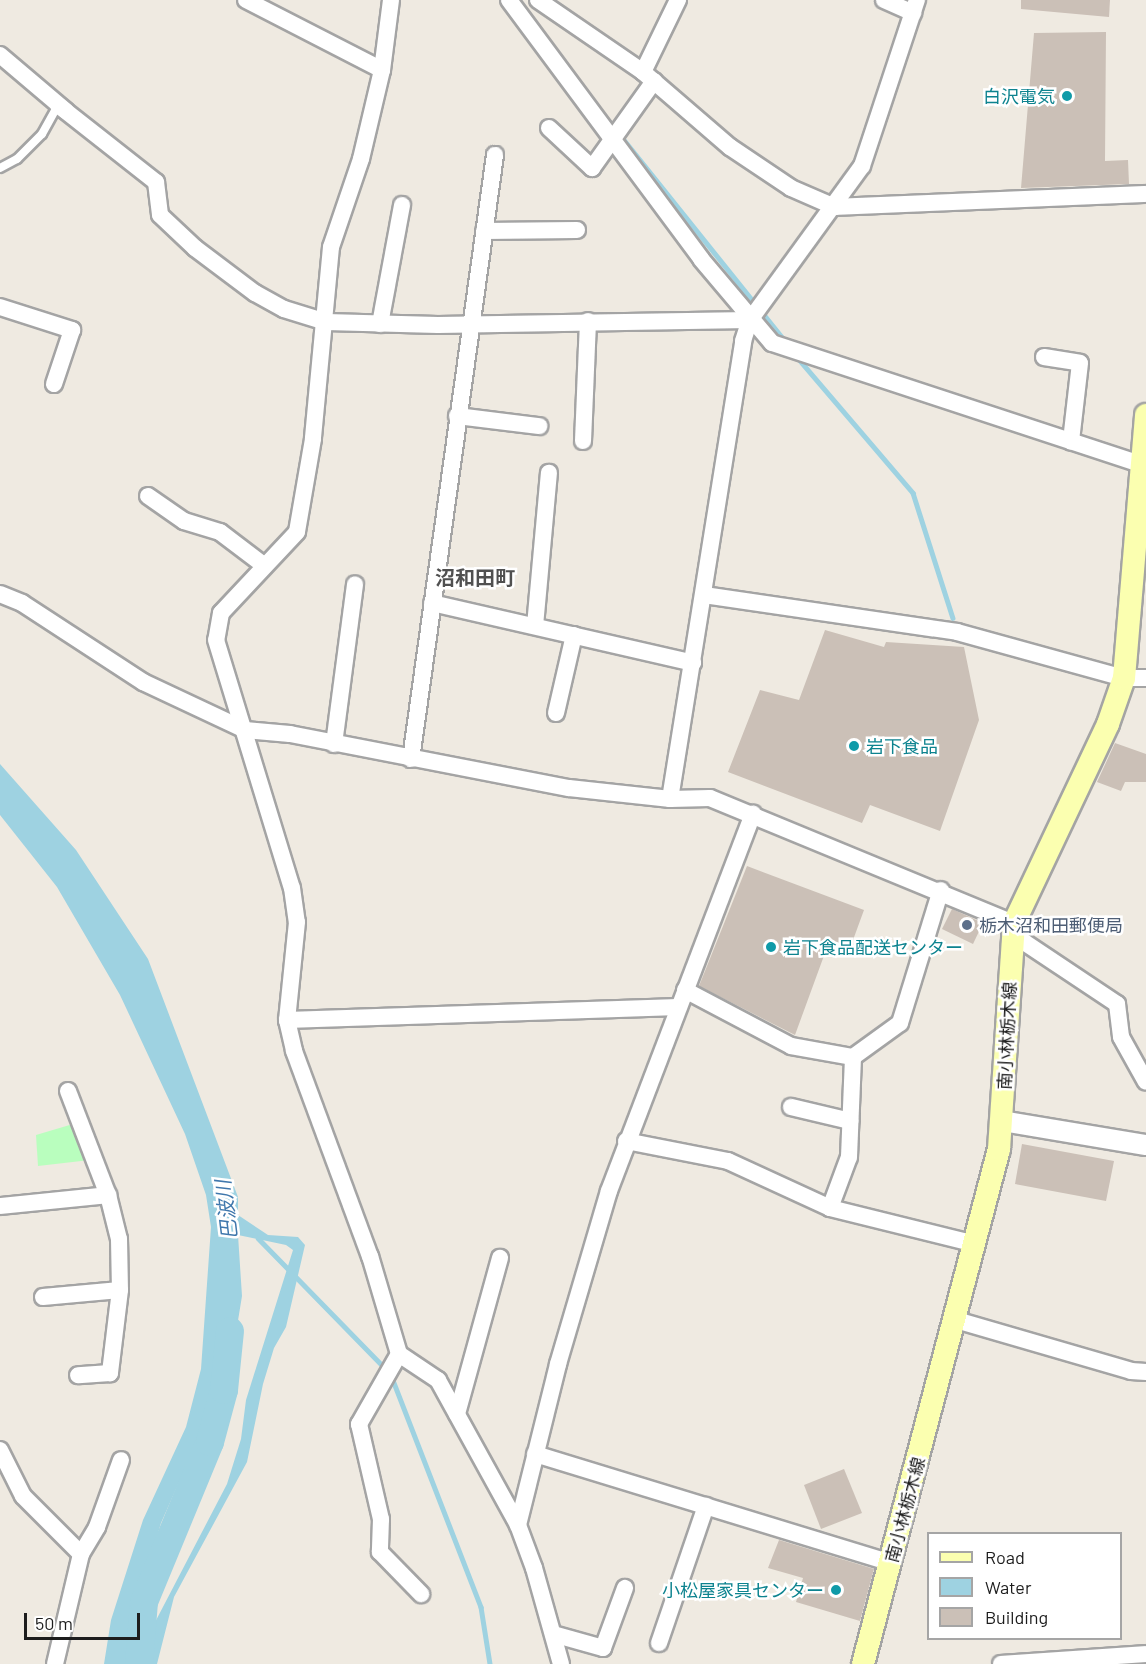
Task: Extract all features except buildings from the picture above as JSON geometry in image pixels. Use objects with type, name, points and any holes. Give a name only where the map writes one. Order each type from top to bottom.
[{"type":"main road","name":"南小林栃木線","points":[[863,1664],[976,1244],[1002,1121],[1013,932],[1108,724],[1135,678],[1142,464],[1146,426]]},
{"type":"street","points":[[246,0],[382,70]]},
{"type":"street","points":[[391,0],[382,70],[361,159],[331,247],[326,322],[297,532],[217,621],[216,640],[245,730],[271,828],[292,888],[297,922],[287,1020],[294,1051],[370,1256],[399,1354],[438,1380],[518,1525],[561,1664]]},
{"type":"street","points":[[509,0],[750,320],[772,343],[1142,464]]},
{"type":"street","points":[[538,0],[648,76],[730,147],[791,188],[836,207],[1146,194]]},
{"type":"street","points":[[549,128],[592,168],[613,138],[648,76],[678,0]]},
{"type":"street","points":[[670,799],[704,595],[742,341],[750,320],[836,207],[862,166],[915,6],[884,0]]},
{"type":"street","points":[[0,55],[66,111],[58,105]]},
{"type":"street","points":[[58,105],[156,183],[160,215],[195,248],[255,293],[284,309],[326,322],[380,324],[750,320]]},
{"type":"street","points":[[411,759],[495,154]]},
{"type":"street","points":[[380,324],[402,205]]},
{"type":"street","points":[[484,231],[577,230]]},
{"type":"street","points":[[0,307],[72,330],[54,384]]},
{"type":"street","points":[[583,441],[588,321]]},
{"type":"street","points":[[1044,357],[1080,363],[1071,441]]},
{"type":"street","points":[[457,416],[539,426]]},
{"type":"street","points":[[535,626],[549,473]]},
{"type":"street","points":[[148,496],[184,521],[220,532],[265,566]]},
{"type":"street","points":[[334,744],[355,584]]},
{"type":"street","points":[[0,594],[22,603],[143,682],[245,730],[334,744],[569,788],[670,799],[710,798],[941,890],[1013,932],[1024,942],[1117,1004],[1121,1037],[1146,1082]]},
{"type":"street","points":[[704,595],[957,632],[1135,678]]},
{"type":"street","points":[[432,603],[693,663]]},
{"type":"street","points":[[556,713],[574,635]]},
{"type":"street","points":[[518,1525],[535,1454],[626,1140],[753,814]]},
{"type":"street","points":[[685,990],[790,1046],[853,1057],[900,1023],[941,890]]},
{"type":"street","points":[[287,1020],[678,1007]]},
{"type":"street","points":[[830,1208],[849,1157],[853,1057]]},
{"type":"street","points":[[68,1091],[108,1195],[119,1239],[120,1290],[110,1373],[78,1375]]},
{"type":"street","points":[[791,1107],[850,1121]]},
{"type":"street","points":[[1002,1121],[1146,1145]]},
{"type":"street","points":[[626,1140],[728,1161],[830,1208],[976,1244]]},
{"type":"street","points":[[0,1206],[108,1195]]},
{"type":"street","points":[[457,1414],[500,1258]]},
{"type":"street","points":[[44,1298],[120,1290]]},
{"type":"street","points":[[956,1320],[1131,1371],[1146,1372]]},
{"type":"street","points":[[399,1354],[359,1424],[381,1519],[380,1552],[421,1594]]},
{"type":"street","points":[[0,1450],[23,1496],[81,1554]]},
{"type":"street","points":[[535,1454],[891,1563]]},
{"type":"street","points":[[55,1664],[81,1554],[97,1527],[121,1460]]},
{"type":"street","points":[[659,1643],[706,1506]]},
{"type":"street","points":[[553,1634],[603,1648],[625,1588]]},
{"type":"street","points":[[1001,1664],[1146,1654]]},
{"type":"lane","points":[[0,168],[17,159],[42,134],[58,105]]},
{"type":"green space","points":[[73,1124],[90,1160],[38,1166],[36,1135]]},
{"type":"water","points":[[0,764],[76,850],[148,959],[238,1197],[238,1215],[268,1235],[298,1237],[305,1245],[286,1327],[274,1348],[263,1384],[247,1462],[174,1597],[157,1664],[143,1664],[152,1628],[227,1484],[241,1439],[246,1400],[293,1250],[286,1245],[238,1235],[242,1296],[234,1345],[216,1398],[161,1523],[139,1595],[127,1664],[104,1664],[111,1620],[143,1520],[186,1427],[201,1369],[211,1227],[206,1195],[185,1134],[120,995],[57,887],[0,815]]},
{"type":"waterway","points":[[608,120],[785,341]]},
{"type":"waterway","points":[[797,357],[913,493],[953,618]]},
{"type":"waterway","points":[[258,1238],[386,1369]]},
{"type":"waterway","name":"巴波川","points":[[139,1664],[144,1602],[210,1442],[224,1390],[230,1331]]},
{"type":"waterway","points":[[391,1375],[481,1607],[490,1664]]},
{"type":"place","name":"白沢電気","points":[[1067,96]]},
{"type":"place","name":"岩下食品","points":[[854,746]]},
{"type":"place","name":"栃木沼和田郵便局","points":[[967,925]]},
{"type":"place","name":"岩下食品配送センター","points":[[771,947]]},
{"type":"place","name":"小松屋家具センター","points":[[836,1590]]},
{"type":"district","name":"沼和田町","points":[[475,577]]}]
